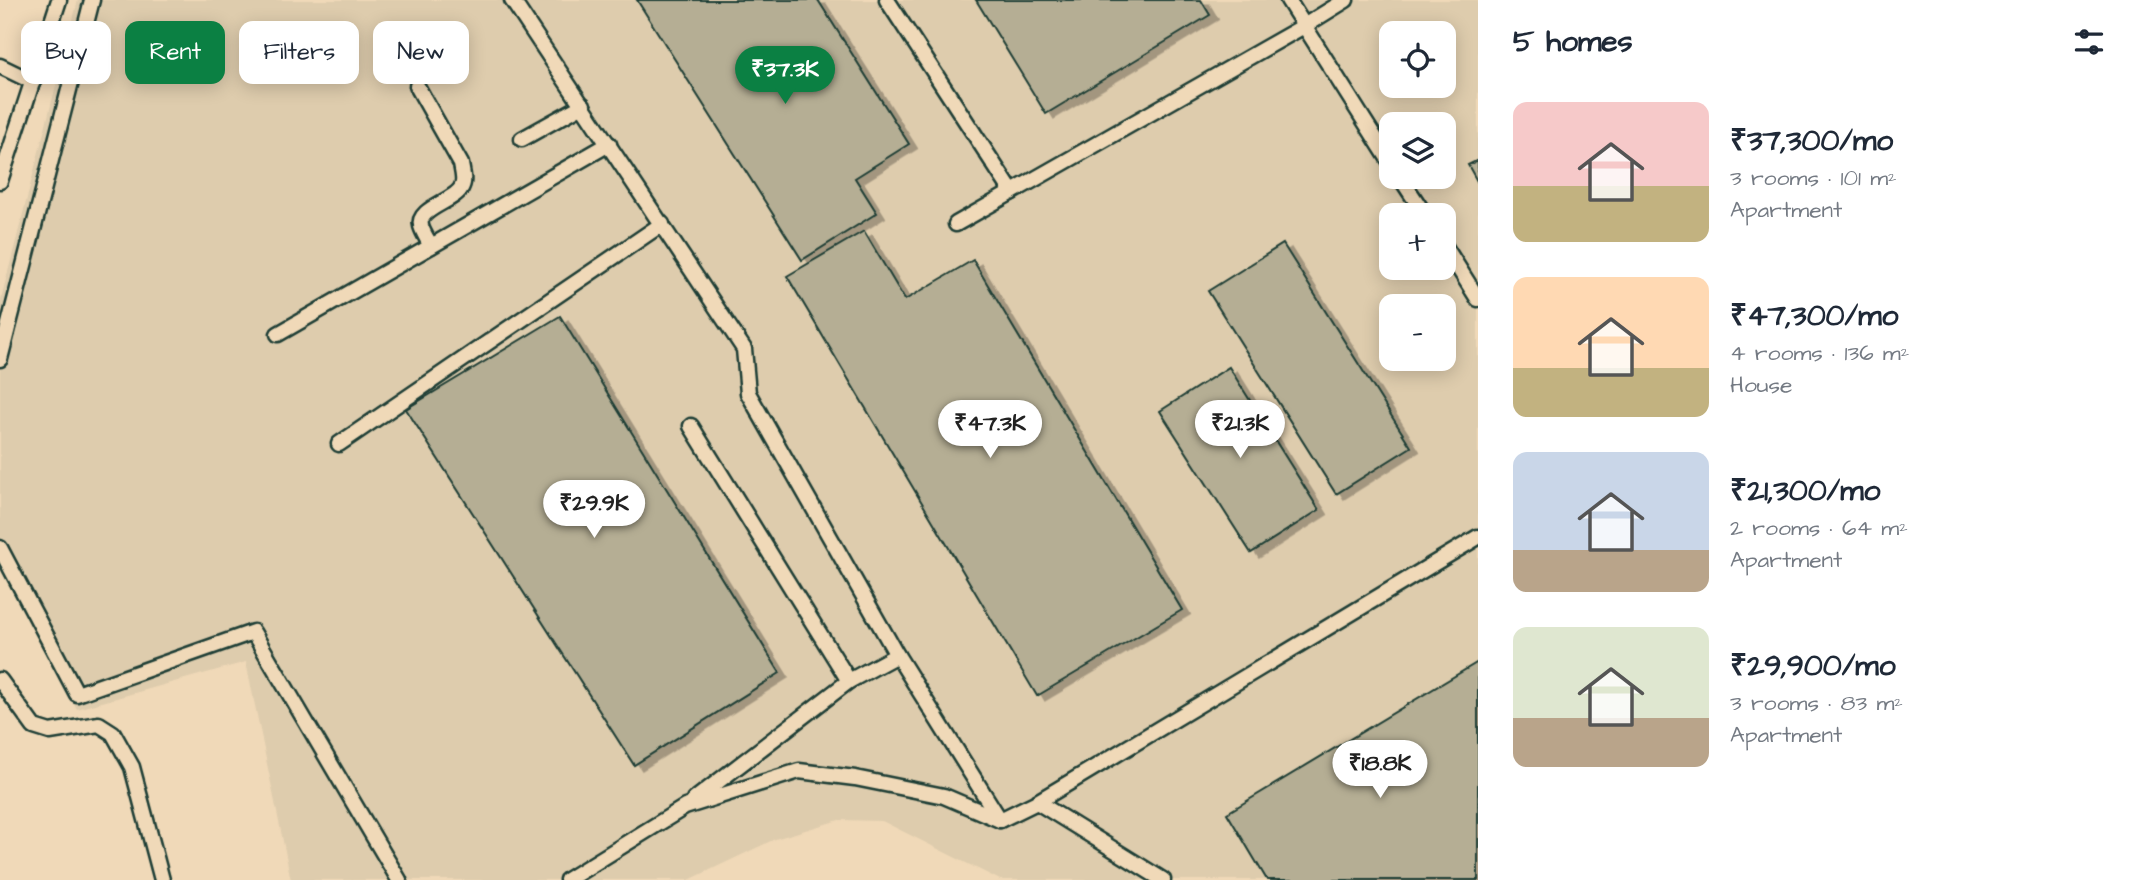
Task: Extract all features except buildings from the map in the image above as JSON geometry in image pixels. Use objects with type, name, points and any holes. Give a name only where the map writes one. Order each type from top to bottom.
[{"type":"lane","points":[[52,21],[59,0]]},
{"type":"lane","points":[[0,359],[92,0]]},
{"type":"lane","points":[[512,0],[744,349],[748,393],[897,655],[1000,820]]},
{"type":"lane","points":[[887,0],[1012,192]]},
{"type":"lane","points":[[1288,0],[1379,144]]},
{"type":"lane","points":[[956,224],[1346,0]]},
{"type":"lane","points":[[0,66],[21,76]]},
{"type":"lane","points":[[0,181],[32,84]]},
{"type":"lane","points":[[417,86],[460,164],[463,175],[462,187],[425,213],[421,219],[421,226],[431,246]]},
{"type":"lane","points":[[522,139],[583,105]]},
{"type":"lane","points":[[278,334],[609,144]]},
{"type":"lane","points":[[339,443],[662,224]]},
{"type":"lane","points":[[1456,264],[1478,299]]},
{"type":"lane","points":[[691,426],[849,681]]},
{"type":"lane","points":[[685,807],[799,771],[855,778],[944,796],[1000,820],[1037,802],[1478,537]]},
{"type":"lane","points":[[0,548],[77,694],[253,632],[399,880]]},
{"type":"lane","points":[[567,880],[685,807],[849,681],[897,655]]},
{"type":"lane","points":[[0,680],[34,727],[50,732],[99,724],[113,733],[132,767],[162,880]]},
{"type":"lane","points":[[1037,802],[1163,880]]},
{"type":"shaded area","points":[[78,0],[1478,0],[1478,880],[1000,880],[882,821],[839,820],[775,839],[689,880],[291,880],[246,662],[77,709],[0,568],[0,303],[56,84],[111,84],[111,21],[73,21]]}]
